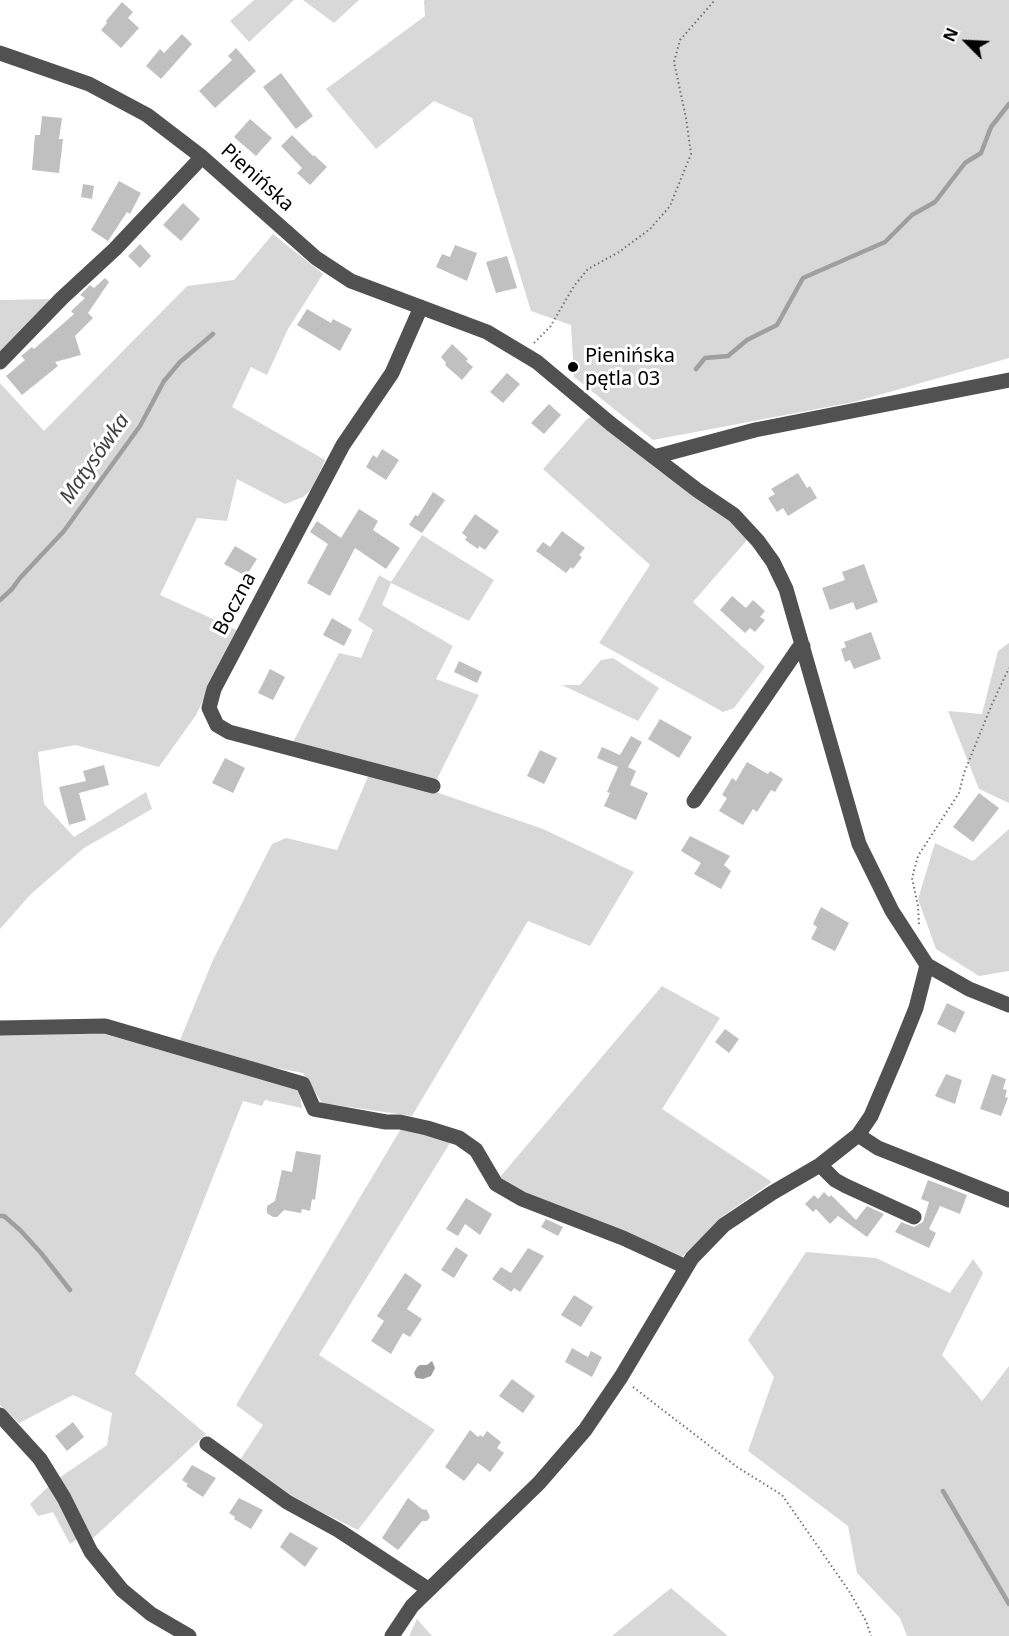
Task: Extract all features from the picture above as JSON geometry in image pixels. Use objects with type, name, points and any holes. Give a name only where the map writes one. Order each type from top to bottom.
[{"type":"street","name":"Pienińska","points":[[0,53],[89,84],[147,115],[202,157],[316,258],[351,280],[487,332],[524,354],[537,362],[654,457],[734,515],[758,541],[786,589],[859,844],[892,911],[927,965]]},
{"type":"street","points":[[0,362],[62,298],[115,249],[202,157]]},
{"type":"street","name":"Boczna","points":[[421,307],[392,373],[343,445],[214,689],[208,708],[217,725],[229,732],[433,786]]},
{"type":"street","points":[[654,457],[755,430],[1009,380]]},
{"type":"street","points":[[694,801],[802,646]]},
{"type":"street","points":[[392,1636],[412,1606],[539,1483],[585,1430],[621,1377],[692,1258],[724,1226],[772,1193],[820,1165],[858,1135],[871,1116],[905,1036],[916,1008],[927,965],[969,989],[1009,1005]]},
{"type":"street","points":[[0,1028],[105,1026],[303,1084],[314,1109],[386,1122],[400,1122],[459,1138],[476,1150],[496,1184],[513,1194],[623,1238],[686,1267]]},
{"type":"street","points":[[858,1135],[878,1148],[1009,1200]]},
{"type":"street","points":[[820,1165],[835,1180],[914,1217]]},
{"type":"street","points":[[0,1415],[40,1459],[64,1498],[92,1552],[122,1590],[151,1614],[189,1636]]},
{"type":"street","points":[[207,1444],[287,1502],[338,1530],[428,1589]]},
{"type":"path","points":[[524,354],[550,327],[574,286],[588,269],[620,252],[650,229],[670,206],[691,154],[674,62],[680,40],[715,0]]},
{"type":"path","points":[[919,925],[918,906],[912,878],[918,856],[958,793],[964,772],[1009,668]]},
{"type":"path","points":[[621,1377],[737,1467],[782,1495],[849,1591],[866,1621],[871,1636]]},
{"type":"shaded area","points":[[254,0],[294,0],[249,42],[230,21]]},
{"type":"shaded area","points":[[303,0],[359,0],[334,23]]},
{"type":"shaded area","points":[[425,0],[1009,0],[1009,358],[854,402],[653,440],[574,377],[571,325],[531,311],[472,118],[434,101],[376,149],[326,89],[425,16]]},
{"type":"shaded area","points":[[273,234],[323,274],[288,329],[267,375],[251,367],[232,407],[325,460],[312,489],[303,497],[285,504],[237,479],[227,521],[197,518],[160,595],[237,630],[196,715],[159,767],[75,745],[38,752],[44,804],[74,837],[146,792],[152,809],[84,848],[31,894],[0,929],[0,383],[44,431],[187,286],[234,280]]},
{"type":"shaded area","points":[[58,299],[0,354],[0,300]]},
{"type":"shaded area","points":[[592,416],[658,470],[735,524],[748,539],[693,602],[765,667],[734,708],[723,712],[599,643],[650,565],[543,469]]},
{"type":"shaded area","points":[[422,535],[494,580],[469,621],[391,583],[382,605],[453,646],[436,679],[479,695],[436,781],[292,744],[339,653],[361,658],[373,630],[358,620],[379,575],[391,582]]},
{"type":"shaded area","points":[[1009,643],[1009,803],[979,789],[948,711],[982,714],[998,651]]},
{"type":"shaded area","points":[[613,658],[659,688],[638,721],[562,685],[580,685],[601,660]]},
{"type":"shaded area","points":[[369,774],[433,791],[543,829],[634,872],[590,946],[528,921],[412,1116],[322,1103],[303,1073],[267,1066],[180,1040],[213,960],[272,844],[286,838],[337,850]]},
{"type":"shaded area","points":[[1009,829],[1009,971],[979,976],[936,949],[918,899],[935,843],[973,861]]},
{"type":"shaded area","points":[[662,986],[720,1018],[662,1109],[772,1182],[723,1216],[682,1257],[547,1204],[510,1186],[500,1177]]},
{"type":"shaded area","points":[[101,1033],[299,1090],[302,1108],[265,1100],[262,1106],[243,1101],[135,1374],[206,1434],[91,1540],[59,1478],[107,1445],[112,1413],[73,1395],[19,1423],[0,1405],[0,1035]]},
{"type":"shaded area","points":[[402,1127],[450,1143],[319,1355],[435,1430],[358,1530],[291,1497],[240,1460],[263,1425],[236,1405]]},
{"type":"shaded area","points":[[806,1252],[876,1258],[950,1293],[973,1259],[983,1273],[942,1355],[982,1401],[1009,1366],[1009,1636],[907,1636],[900,1618],[857,1573],[848,1526],[748,1451],[774,1377],[748,1340]]},
{"type":"shaded area","points":[[432,1361],[435,1368],[431,1376],[423,1379],[416,1378],[414,1373],[417,1367],[427,1365]]},
{"type":"shaded area","points":[[51,1484],[79,1538],[70,1544],[53,1512],[38,1516],[30,1504]]},
{"type":"shaded area","points":[[671,1588],[728,1636],[612,1636]]},
{"type":"shaded area","points":[[417,1619],[432,1636],[409,1636]]},
{"type":"building","points":[[122,2],[133,12],[128,18],[139,28],[121,48],[101,30]]},
{"type":"building","points":[[182,34],[192,44],[161,79],[146,66],[160,49],[164,53]]},
{"type":"building","points":[[236,48],[256,71],[215,108],[199,91],[232,60],[228,56]]},
{"type":"building","points":[[281,73],[313,116],[296,129],[263,87]]},
{"type":"building","points":[[42,116],[62,118],[59,139],[63,139],[59,173],[32,170],[35,135],[40,135]]},
{"type":"building","points":[[250,119],[272,138],[256,156],[234,137]]},
{"type":"building","points":[[292,135],[327,167],[310,185],[297,173],[302,168],[281,146]]},
{"type":"building","points":[[119,181],[141,193],[130,214],[127,212],[108,241],[91,230]]},
{"type":"building","points":[[83,184],[94,186],[92,199],[81,197]]},
{"type":"building","points":[[183,203],[200,219],[181,241],[163,225]]},
{"type":"building","points":[[140,244],[151,256],[140,268],[128,256]]},
{"type":"building","points":[[455,245],[477,253],[467,281],[436,267],[442,254],[450,257]]},
{"type":"building","points":[[507,256],[517,288],[496,293],[486,262]]},
{"type":"building","points":[[105,278],[109,282],[88,313],[93,318],[75,336],[81,355],[55,362],[58,366],[22,395],[6,376],[25,360],[21,356],[32,347],[34,349],[74,314],[71,311],[85,298],[80,295],[90,285],[94,288]]},
{"type":"building","points":[[307,309],[331,323],[333,319],[352,329],[340,351],[297,325]]},
{"type":"building","points":[[452,344],[473,367],[462,380],[445,365],[441,357]]},
{"type":"building","points":[[507,373],[520,384],[503,403],[490,392]]},
{"type":"building","points":[[549,404],[561,415],[544,434],[531,423]]},
{"type":"building","points":[[382,449],[399,460],[386,480],[366,467],[373,455],[377,458]]},
{"type":"building","points":[[798,473],[807,488],[810,486],[817,498],[788,516],[783,508],[777,512],[768,498],[775,494],[771,489]]},
{"type":"building","points":[[433,492],[445,500],[422,533],[409,525],[415,515],[418,516]]},
{"type":"building","points":[[359,509],[378,521],[373,530],[400,548],[386,569],[355,548],[330,596],[307,583],[328,544],[310,532],[317,521],[341,538]]},
{"type":"building","points":[[475,514],[499,531],[485,550],[479,546],[478,549],[465,540],[467,537],[462,533]]},
{"type":"building","points":[[562,531],[585,548],[579,555],[582,557],[573,569],[571,567],[566,573],[536,551],[543,542],[550,547]]},
{"type":"building","points":[[235,546],[257,559],[246,576],[224,564]]},
{"type":"building","points":[[864,564],[878,602],[856,610],[853,602],[830,610],[822,588],[845,580],[842,572]]},
{"type":"building","points":[[732,596],[746,608],[753,600],[765,611],[760,617],[765,620],[755,632],[750,628],[745,633],[720,610]]},
{"type":"building","points":[[332,618],[352,630],[344,646],[323,635]]},
{"type":"building","points":[[871,632],[881,659],[854,669],[850,660],[845,662],[841,649],[846,647],[844,642]]},
{"type":"building","points":[[459,661],[482,672],[477,683],[454,672]]},
{"type":"building","points":[[270,669],[285,677],[273,700],[258,693]]},
{"type":"building","points":[[660,719],[692,737],[679,758],[648,739]]},
{"type":"building","points":[[631,736],[642,742],[628,767],[636,771],[630,785],[648,793],[636,820],[604,806],[610,793],[607,792],[618,767],[597,758],[602,747],[620,755]]},
{"type":"building","points":[[540,750],[557,758],[544,784],[527,776]]},
{"type":"building","points":[[225,758],[245,768],[233,793],[212,783]]},
{"type":"building","points":[[747,762],[768,774],[770,771],[783,779],[775,792],[771,790],[757,812],[753,809],[743,825],[719,811],[727,798],[722,795],[732,778],[736,781]]},
{"type":"building","points":[[104,765],[109,785],[79,793],[86,820],[69,825],[59,787],[86,781],[83,771]]},
{"type":"building","points":[[979,793],[999,808],[973,842],[953,827]]},
{"type":"building","points":[[690,836],[730,856],[724,865],[731,871],[721,889],[694,874],[701,863],[681,851]]},
{"type":"building","points":[[821,907],[849,923],[835,951],[811,939],[817,927],[813,924]]},
{"type":"building","points":[[947,1003],[965,1012],[955,1033],[937,1024]]},
{"type":"building","points":[[725,1029],[739,1039],[729,1053],[715,1042]]},
{"type":"building","points":[[946,1074],[962,1080],[955,1104],[935,1096]]},
{"type":"building","points":[[992,1074],[1006,1079],[1003,1089],[1007,1090],[1005,1097],[1008,1098],[1001,1116],[980,1109]]},
{"type":"building","points":[[296,1151],[321,1155],[315,1200],[312,1199],[310,1211],[302,1209],[301,1213],[284,1210],[277,1217],[273,1217],[267,1213],[267,1206],[275,1201],[282,1170],[292,1172]]},
{"type":"building","points":[[928,1180],[967,1195],[960,1214],[940,1206],[929,1229],[936,1233],[929,1248],[895,1232],[901,1222],[914,1227],[923,1222],[929,1202],[921,1199]]},
{"type":"building","points":[[824,1192],[829,1197],[831,1195],[856,1220],[867,1206],[884,1214],[867,1237],[838,1216],[830,1224],[816,1209],[813,1212],[805,1204],[814,1195],[818,1199]]},
{"type":"building","points":[[466,1198],[492,1214],[480,1235],[465,1224],[458,1236],[446,1229]]},
{"type":"building","points":[[546,1219],[563,1227],[558,1236],[541,1227]]},
{"type":"building","points":[[456,1247],[468,1255],[454,1278],[441,1270]]},
{"type":"building","points":[[528,1248],[544,1256],[520,1292],[514,1288],[511,1292],[492,1279],[501,1267],[511,1273]]},
{"type":"building","points":[[405,1273],[422,1285],[407,1309],[422,1319],[410,1337],[403,1333],[391,1354],[371,1341],[384,1321],[377,1316]]},
{"type":"building","points":[[574,1295],[593,1307],[581,1327],[561,1315]]},
{"type":"building","points":[[572,1348],[588,1357],[591,1351],[602,1357],[592,1377],[565,1362]]},
{"type":"building","points":[[512,1379],[535,1396],[523,1413],[499,1396]]},
{"type":"building","points":[[73,1422],[84,1437],[67,1451],[55,1436]]},
{"type":"building","points":[[470,1430],[478,1437],[480,1435],[483,1437],[487,1431],[501,1442],[497,1448],[504,1453],[490,1472],[478,1463],[464,1481],[445,1467]]},
{"type":"building","points":[[192,1465],[216,1478],[203,1497],[186,1486],[188,1484],[182,1480]]},
{"type":"building","points":[[239,1498],[263,1510],[251,1529],[234,1519],[235,1517],[229,1513]]},
{"type":"building","points":[[408,1498],[422,1509],[427,1510],[430,1517],[427,1521],[422,1521],[398,1550],[382,1538]]},
{"type":"building","points":[[290,1532],[318,1548],[305,1567],[280,1547]]},
{"type":"waterway","points":[[696,369],[705,358],[728,356],[747,340],[777,325],[803,278],[885,242],[912,215],[935,202],[965,163],[981,153],[991,127],[1009,104]]},
{"type":"waterway","name":"Matysówka","points":[[0,600],[64,531],[140,426],[164,381],[180,362],[213,334]]},
{"type":"waterway","points":[[0,1216],[4,1216],[20,1230],[70,1290]]},
{"type":"waterway","points":[[943,1491],[1009,1604]]},
{"type":"place","name":"Pienińska pętla 03","points":[[573,367]]}]
